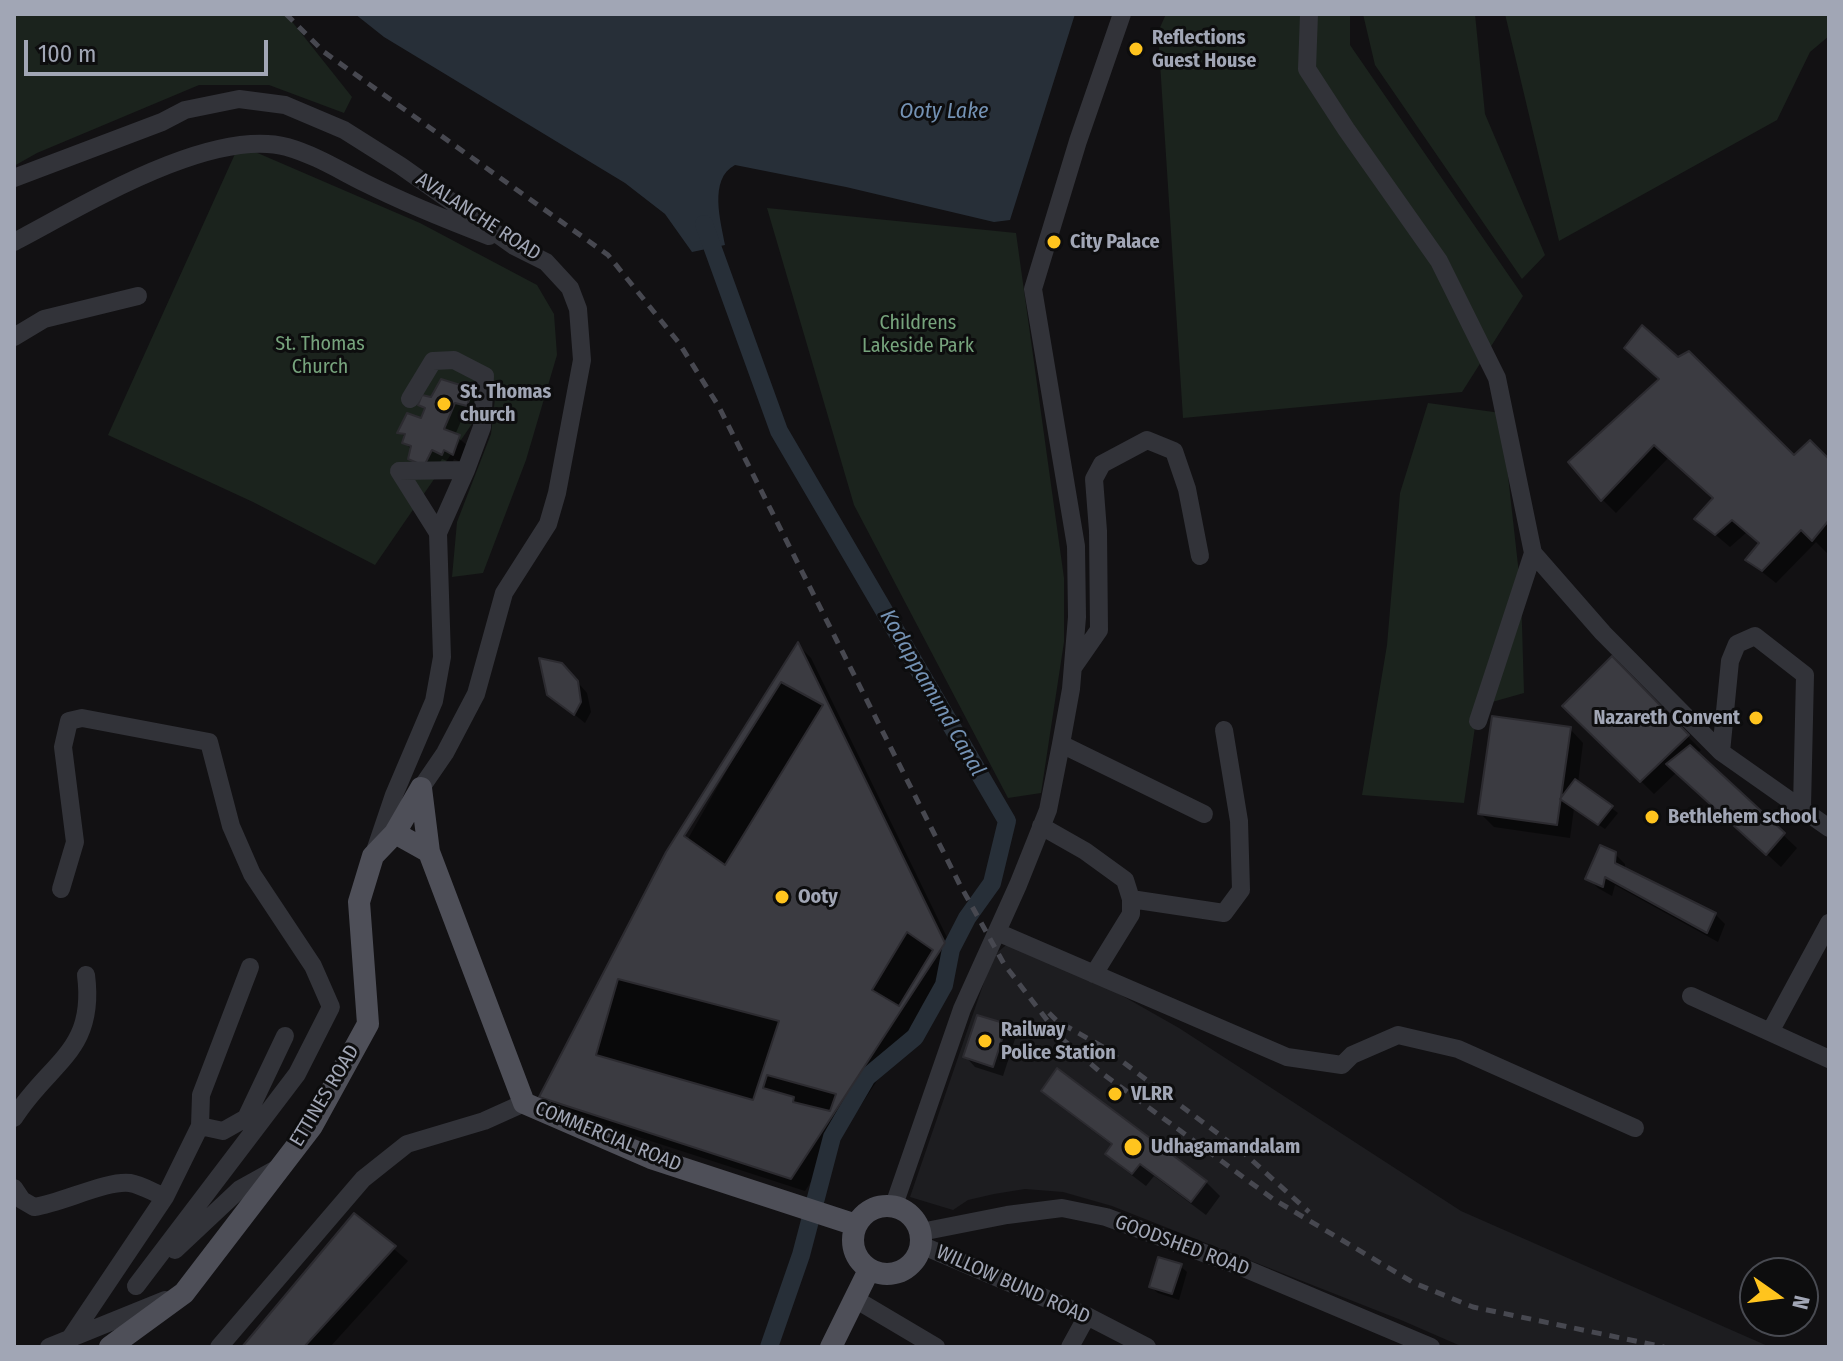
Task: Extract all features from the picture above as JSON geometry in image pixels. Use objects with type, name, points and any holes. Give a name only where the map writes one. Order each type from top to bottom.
[{"type":"main road","name":"ETTINES ROAD","points":[[110,1347],[184,1293],[312,1126],[368,1024],[359,902],[373,856],[395,833],[421,788]]},
{"type":"main road","name":"COMMERCIAL ROAD","points":[[421,788],[429,852],[524,1103],[651,1158],[856,1225]]},
{"type":"main road","points":[[395,833],[429,852]]},
{"type":"main road","points":[[894,1205],[911,1214],[921,1238],[911,1265],[891,1274],[869,1270],[861,1263],[853,1245],[856,1225],[871,1209],[894,1205]]},
{"type":"main road","points":[[831,1347],[869,1270]]},
{"type":"street","points":[[894,1205],[962,1009],[1048,810],[1061,744],[1073,668],[1077,617],[1076,546],[1033,289],[1078,141],[1122,14]]},
{"type":"street","points":[[1309,14],[1307,69],[1439,261],[1497,378],[1533,553],[1603,633],[1721,752],[1827,824]]},
{"type":"street","name":"AVALANCHE ROAD","points":[[14,178],[162,122],[185,110],[239,99],[285,105],[344,130],[401,166],[514,246],[546,262],[570,288],[578,309],[582,360],[557,493],[548,524],[504,593],[476,694],[445,753],[421,788]]},
{"type":"street","points":[[14,242],[187,156],[239,145],[284,146],[319,159],[435,216],[514,246]]},
{"type":"street","points":[[14,337],[44,319],[138,296]]},
{"type":"street","points":[[373,856],[394,795],[434,701],[442,657],[438,533],[482,427],[485,376],[454,360],[433,361],[410,399]]},
{"type":"street","points":[[1073,668],[1099,630],[1094,479],[1102,464],[1147,440],[1174,451],[1187,489],[1200,556]]},
{"type":"street","points":[[438,533],[399,471],[466,470]]},
{"type":"street","points":[[1478,721],[1533,553]]},
{"type":"street","points":[[1721,752],[1730,661],[1737,644],[1755,636],[1805,675],[1802,807]]},
{"type":"street","points":[[61,889],[75,842],[63,747],[69,721],[82,718],[209,742],[231,826],[252,874],[313,966],[331,1007],[297,1074],[136,1286]]},
{"type":"street","points":[[1131,899],[1224,913],[1241,890],[1239,821],[1224,730]]},
{"type":"street","points":[[1061,744],[1204,814]]},
{"type":"street","points":[[1041,826],[1085,851],[1125,880],[1131,899],[1131,914],[1094,974]]},
{"type":"street","points":[[1770,1032],[1829,923]]},
{"type":"street","points":[[997,932],[1287,1057],[1342,1065],[1352,1055],[1398,1035],[1458,1049],[1635,1128]]},
{"type":"street","points":[[71,1337],[165,1197],[200,1126],[201,1095],[250,967]]},
{"type":"street","points":[[14,1118],[79,1039],[89,1001],[86,975]]},
{"type":"street","points":[[1691,996],[1829,1059]]},
{"type":"street","points":[[200,1126],[223,1131],[246,1118],[285,1036]]},
{"type":"street","points":[[219,1347],[374,1170],[407,1144],[484,1121],[524,1103]]},
{"type":"street","points":[[97,1299],[136,1286],[240,1189],[281,1166]]},
{"type":"street","points":[[14,1188],[22,1200],[34,1207],[74,1198],[115,1183],[133,1183],[165,1197]]},
{"type":"street","name":"GOODSHED ROAD","points":[[921,1238],[1007,1215],[1062,1208],[1106,1217],[1239,1266],[1431,1347]]},
{"type":"street","name":"WILLOW BUND ROAD","points":[[921,1238],[1147,1347]]},
{"type":"street","points":[[49,1347],[184,1293]]},
{"type":"street","points":[[855,1299],[936,1347]]},
{"type":"street","points":[[1070,1347],[1087,1316]]},
{"type":"shaded area","points":[[1017,936],[1179,1028],[1461,1211],[1739,1333],[1739,1337],[1747,1337],[1770,1347],[1463,1347],[1112,1206],[1063,1192],[1025,1189],[994,1194],[968,1200],[953,1210],[910,1197],[993,956]]},
{"type":"green space","points":[[14,14],[286,14],[352,97],[344,113],[269,85],[199,85],[37,153],[14,166]]},
{"type":"green space","points":[[1166,14],[1350,14],[1350,45],[1523,296],[1462,392],[1183,418],[1158,32]]},
{"type":"green space","points":[[1363,14],[1475,14],[1485,114],[1545,255],[1522,279],[1375,65]]},
{"type":"green space","points":[[1505,14],[1829,14],[1829,36],[1810,52],[1777,120],[1559,241]]},
{"type":"green space","name":"St. Thomas Church","points":[[239,145],[420,223],[537,285],[554,314],[557,355],[526,460],[483,573],[452,577],[457,522],[491,434],[496,389],[375,565],[253,502],[108,435]]},
{"type":"green space","name":"Childrens Lakeside Park","points":[[767,208],[1016,233],[1064,578],[1064,642],[1041,793],[1008,798],[854,505]]},
{"type":"green space","points":[[1428,403],[1501,413],[1521,592],[1524,693],[1478,706],[1464,803],[1362,795],[1387,645],[1400,493]]},
{"type":"water","name":"Ooty Lake","points":[[355,14],[1075,14],[1010,220],[994,222],[735,165],[721,180],[719,190],[719,213],[725,245],[692,252],[665,214],[625,183],[384,37]]},
{"type":"building","points":[[1642,325],[1678,357],[1689,351],[1794,455],[1810,440],[1829,459],[1829,520],[1812,541],[1801,530],[1762,571],[1745,560],[1759,543],[1732,520],[1715,535],[1694,519],[1713,498],[1654,445],[1601,501],[1568,462],[1659,379],[1624,348]]},
{"type":"building","points":[[441,379],[473,389],[467,406],[455,403],[444,429],[460,435],[453,455],[444,450],[442,455],[432,450],[424,466],[408,459],[411,446],[402,443],[405,434],[397,433],[407,413],[421,418],[425,408],[418,405],[422,395],[431,397]]},
{"type":"building","name":"Ooty","points":[[798,642],[945,943],[791,1179],[539,1097],[666,852]]},
{"type":"building","points":[[1612,656],[1689,735],[1640,782],[1562,706]]},
{"type":"building","points":[[539,658],[562,663],[578,681],[581,702],[574,715],[547,695]]},
{"type":"building","points":[[781,682],[823,705],[725,865],[684,836]]},
{"type":"building","points":[[1492,716],[1571,727],[1557,825],[1478,814]]},
{"type":"building","points":[[1690,745],[1785,833],[1766,855],[1666,764]]},
{"type":"building","points":[[1575,779],[1613,806],[1598,825],[1560,799]]},
{"type":"building","points":[[1600,845],[1616,852],[1615,863],[1716,913],[1707,933],[1605,877],[1603,887],[1585,879]]},
{"type":"building","points":[[907,932],[933,950],[899,1006],[872,990]]},
{"type":"building","points":[[618,979],[779,1021],[753,1100],[596,1055]]},
{"type":"building","name":"Railway Police Station","points":[[977,1015],[1007,1024],[993,1067],[963,1057]]},
{"type":"building","points":[[1057,1068],[1207,1181],[1191,1202],[1140,1164],[1132,1174],[1105,1154],[1112,1144],[1041,1091]]},
{"type":"building","points":[[767,1075],[836,1094],[830,1111],[793,1102],[794,1097],[763,1088]]},
{"type":"building","points":[[354,1213],[396,1246],[304,1347],[242,1347]]},
{"type":"building","points":[[1158,1257],[1182,1264],[1172,1294],[1149,1287]]},
{"type":"waterway","name":"Kodappamund Canal","points":[[704,224],[779,431],[1007,821],[992,883],[967,918],[951,949],[944,985],[915,1037],[867,1077],[832,1137],[801,1255],[769,1347]]},
{"type":"railway","points":[[286,14],[324,52],[608,255],[679,343],[719,407],[959,883],[1004,964],[1060,1037],[1099,1071],[1273,1199],[1414,1283],[1473,1307],[1664,1347]]},
{"type":"railway","points":[[1049,1013],[1057,1021],[1103,1047],[1245,1154],[1309,1212]]},
{"type":"place","name":"Reflections Guest House","points":[[1136,49]]},
{"type":"place","name":"City Palace","points":[[1054,242]]},
{"type":"place","name":"St. Thomas church","points":[[444,404]]},
{"type":"place","name":"Nazareth Convent","points":[[1756,718]]},
{"type":"place","name":"Bethlehem school","points":[[1652,817]]},
{"type":"place","name":"Ooty","points":[[782,897]]},
{"type":"place","name":"Railway Police Station","points":[[985,1041]]},
{"type":"place","name":"VLRR","points":[[1115,1094]]},
{"type":"place","name":"Udhagamandalam","points":[[1133,1147]]}]
